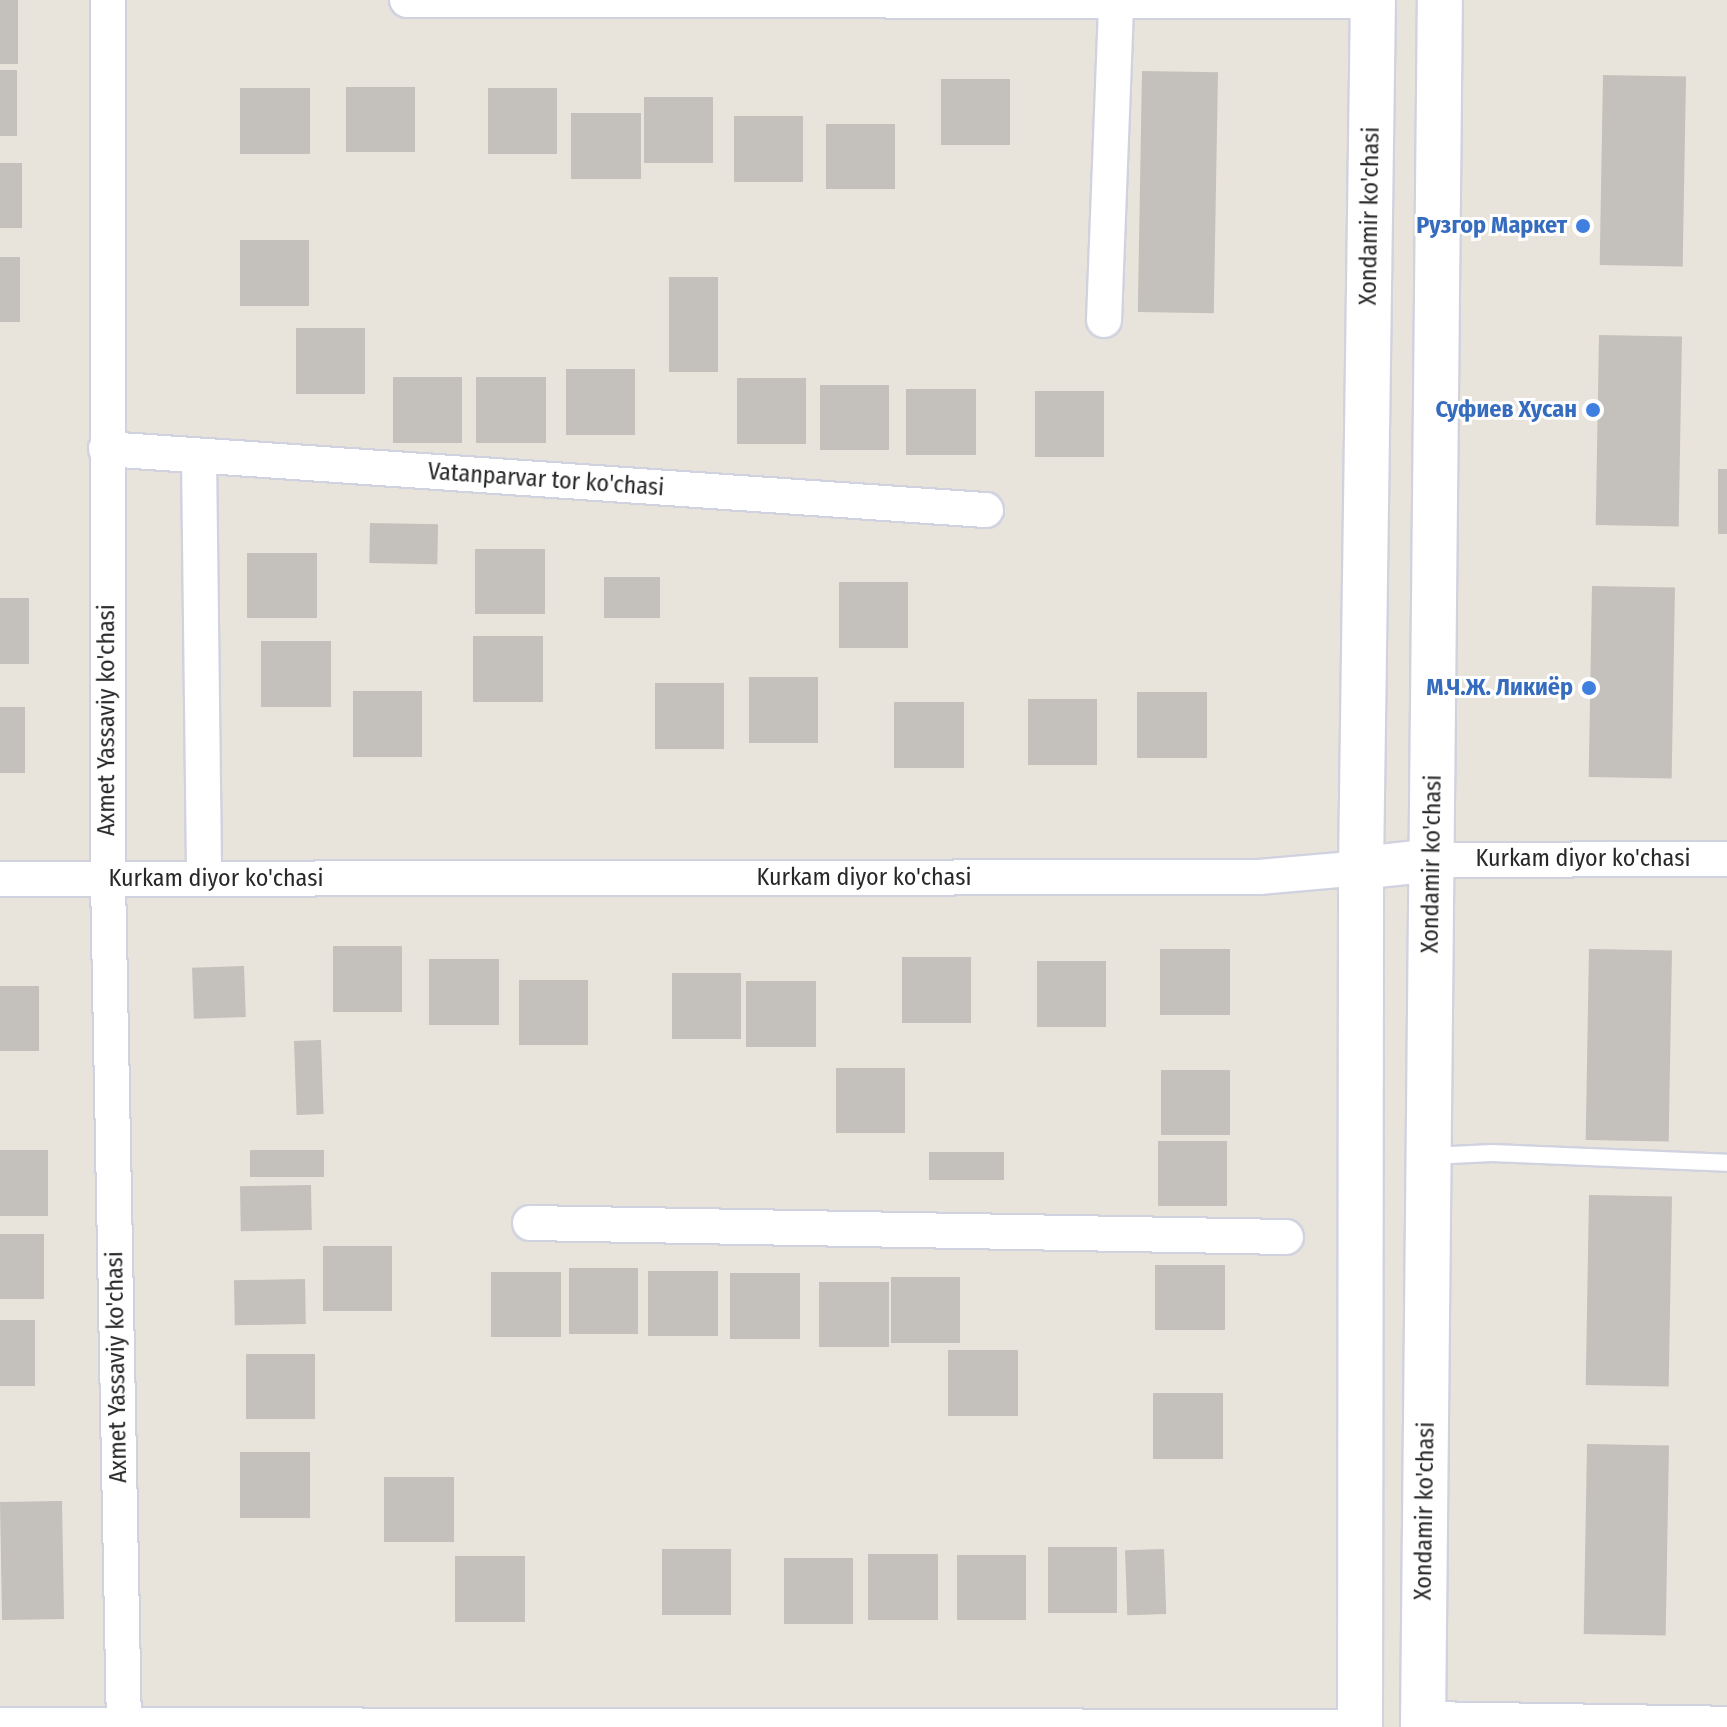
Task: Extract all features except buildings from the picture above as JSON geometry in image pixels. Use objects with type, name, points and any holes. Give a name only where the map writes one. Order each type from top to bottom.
[{"type":"main road","name":"Xondamir ko'chasi","points":[[1358,1727],[1361,868],[1373,0]]},
{"type":"main road","name":"Xondamir ko'chasi","points":[[1423,1723],[1440,0]]},
{"type":"street","name":"Axmet Yassaviy ko'chasi","points":[[108,0],[108,879],[124,1726]]},
{"type":"street","points":[[407,0],[1373,0]]},
{"type":"street","points":[[1104,320],[1116,2]]},
{"type":"street","name":"Vatanparvar tor ko'chasi","points":[[106,449],[986,510]]},
{"type":"street","points":[[199,457],[204,878]]},
{"type":"street","name":"Kurkam diyor ko'chasi","points":[[0,879],[1259,877],[1433,860],[1727,859]]},
{"type":"street","points":[[530,1223],[1286,1237]]},
{"type":"street","points":[[1423,1723],[1727,1724]]},
{"type":"street","points":[[0,1725],[1358,1727]]},
{"type":"lane","points":[[1429,1156],[1492,1153],[1727,1163]]},
{"type":"place","name":"Рузгор Маркет","points":[[1583,226]]},
{"type":"place","name":"Суфиев Хусан","points":[[1593,410]]},
{"type":"place","name":"М.Ч.Ж. Ликиёр","points":[[1589,688]]}]
